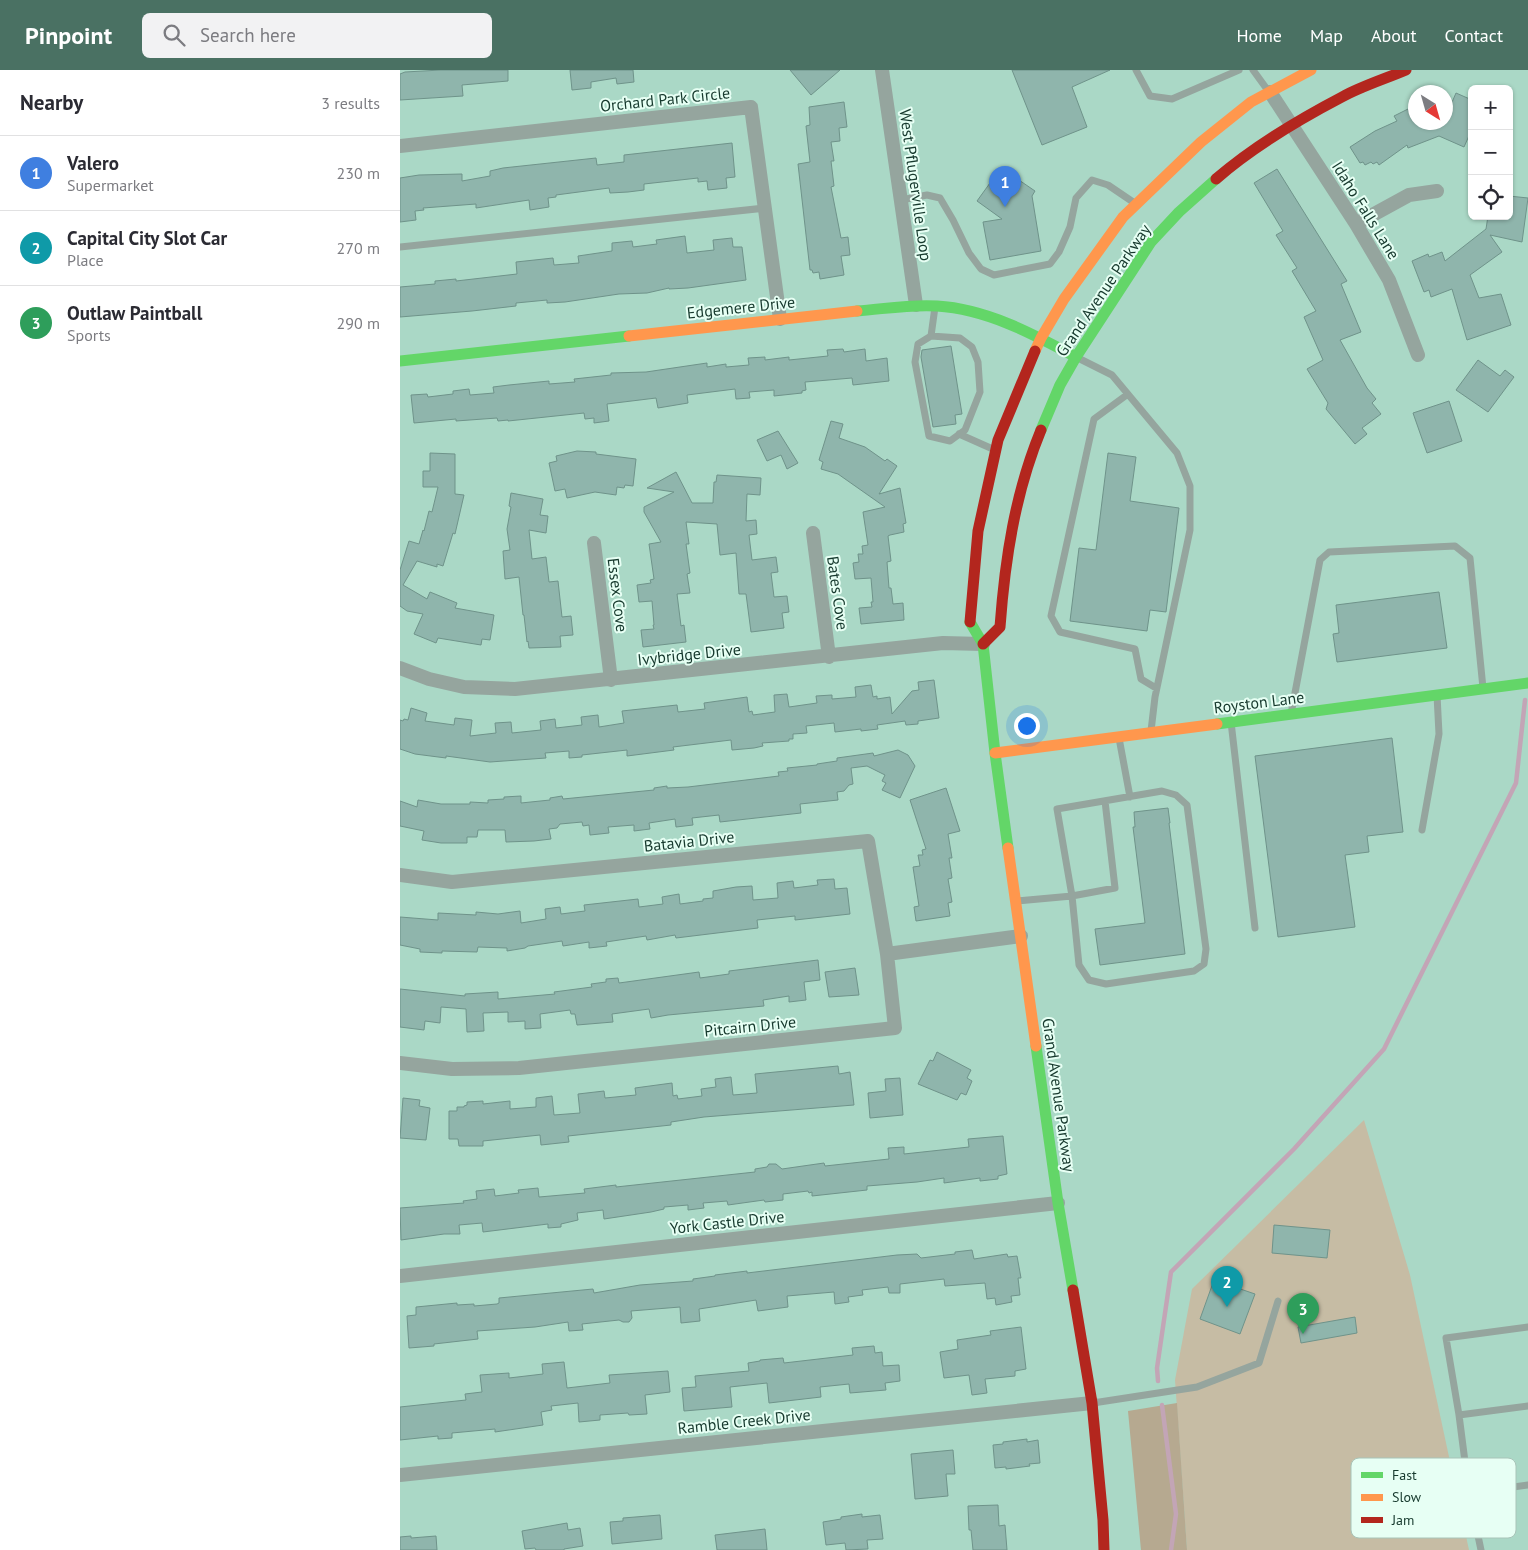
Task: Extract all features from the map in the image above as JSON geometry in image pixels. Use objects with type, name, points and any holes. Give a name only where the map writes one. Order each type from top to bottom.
[{"type":"main road","name":"Grand Avenue Parkway","points":[[1104,1550],[1092,1403],[1058,1203],[995,753],[983,644],[970,621],[978,531],[995,450],[1018,390],[1041,338],[1064,299],[1099,250],[1136,204],[1201,142],[1251,102],[1311,70]]},
{"type":"main road","name":"Grand Avenue Parkway","points":[[983,644],[1000,626],[1004,574],[1011,529],[1022,486],[1039,434],[1060,385],[1076,356],[1152,242],[1173,218],[1237,161],[1263,143],[1343,96],[1406,70]]},
{"type":"main road","name":"Edgemere Drive","points":[[400,361],[916,304],[935,304],[960,308],[1007,322],[1076,356]]},
{"type":"main road","name":"Royston Lane","points":[[995,753],[1528,683]]},
{"type":"street","name":"West Pflugerville Loop","points":[[882,70],[916,304]]},
{"type":"street","name":"Idaho Falls Lane","points":[[1270,92],[1356,224],[1389,280],[1418,355]]},
{"type":"street","name":"Orchard Park Circle","points":[[400,146],[751,107],[780,319]]},
{"type":"street","points":[[1356,224],[1409,195],[1436,191]]},
{"type":"street","name":"Bates Cove","points":[[813,533],[829,657]]},
{"type":"street","name":"Essex Cove","points":[[594,543],[611,680]]},
{"type":"street","name":"Ivybridge Drive","points":[[400,668],[429,679],[464,687],[515,689],[943,644],[983,644]]},
{"type":"street","name":"Batavia Drive","points":[[400,875],[452,882],[868,841],[887,954]]},
{"type":"street","points":[[887,954],[1020,936]]},
{"type":"street","name":"Pitcairn Drive","points":[[400,1063],[452,1069],[519,1068],[895,1028],[887,954]]},
{"type":"street","name":"York Castle Drive","points":[[400,1276],[1058,1203]]},
{"type":"street","name":"Ramble Creek Drive","points":[[400,1474],[1092,1403]]},
{"type":"lane","points":[[1136,70],[1150,96],[1172,99],[1239,70]]},
{"type":"lane","points":[[1253,70],[1270,92]]},
{"type":"lane","points":[[901,200],[926,195],[940,198],[953,220],[968,253],[981,269],[994,275],[1050,264],[1059,252],[1070,227],[1076,198],[1092,180],[1108,184],[1136,204]]},
{"type":"lane","points":[[400,247],[765,208]]},
{"type":"lane","points":[[930,336],[935,304]]},
{"type":"lane","points":[[930,336],[960,338],[972,347],[978,362],[980,392],[965,430],[950,441],[929,436],[914,362],[918,344],[930,336]]},
{"type":"lane","points":[[1076,356],[1112,375],[1177,453],[1190,486],[1190,530],[1156,688],[1151,732]]},
{"type":"lane","points":[[1128,394],[1094,419],[1052,616],[1060,632],[1135,649],[1141,679],[1156,688]]},
{"type":"lane","points":[[959,434],[995,450]]},
{"type":"lane","points":[[1291,714],[1320,560],[1329,552],[1455,546],[1470,558],[1483,689]]},
{"type":"lane","points":[[1422,830],[1439,734],[1437,695]]},
{"type":"lane","points":[[1231,722],[1255,928]]},
{"type":"lane","points":[[1119,737],[1130,796]]},
{"type":"lane","points":[[1162,791],[1176,795],[1186,805],[1206,949],[1204,964],[1194,972],[1106,984],[1089,980],[1078,965],[1072,896],[1057,809],[1105,801],[1162,791]]},
{"type":"lane","points":[[1015,901],[1072,896],[1115,888],[1105,801]]},
{"type":"lane","points":[[1092,1403],[1197,1387],[1258,1362],[1278,1301]]},
{"type":"lane","points":[[1465,1458],[1446,1338],[1528,1327]]},
{"type":"lane","points":[[1459,1415],[1528,1406]]},
{"type":"shaded area","points":[[1364,1120],[1410,1275],[1449,1458],[1351,1458],[1351,1538],[1466,1538],[1469,1550],[1187,1550],[1175,1380],[1192,1289]]},
{"type":"shaded area","points":[[1177,1403],[1187,1550],[1141,1550],[1128,1411]]},
{"type":"building","points":[[508,70],[508,81],[462,85],[463,96],[400,100],[400,74],[405,72]]},
{"type":"building","points":[[570,70],[633,70],[634,82],[617,84],[616,78],[591,82],[591,88],[572,90]]},
{"type":"building","points":[[790,70],[840,70],[811,95]]},
{"type":"building","points":[[1012,70],[1110,70],[1072,87],[1087,127],[1042,145]]},
{"type":"building","points":[[1456,93],[1468,98],[1468,138],[1464,147],[1439,136],[1408,148],[1407,145],[1379,165],[1377,162],[1373,164],[1371,162],[1365,165],[1363,162],[1360,163],[1350,147],[1375,131],[1397,121],[1394,116],[1408,109],[1408,130],[1453,130],[1453,100]]},
{"type":"building","points":[[844,102],[847,127],[839,128],[840,141],[831,142],[834,161],[831,161],[834,186],[831,187],[841,238],[848,237],[850,255],[841,256],[844,275],[820,279],[819,272],[813,273],[810,270],[798,164],[810,162],[806,126],[810,125],[809,107]]},
{"type":"building","points":[[732,143],[735,177],[726,178],[727,188],[708,190],[707,181],[698,182],[698,178],[644,184],[644,190],[628,192],[610,193],[609,188],[556,195],[556,197],[548,198],[549,207],[530,210],[529,200],[476,208],[476,204],[423,208],[424,210],[415,211],[416,220],[400,222],[400,178],[419,175],[462,174],[462,181],[490,176],[490,171],[503,168],[596,158],[597,165],[624,162],[624,155]]},
{"type":"building","points":[[1277,169],[1347,281],[1341,284],[1361,332],[1340,340],[1367,388],[1376,399],[1372,403],[1381,414],[1362,428],[1367,434],[1355,444],[1326,409],[1328,403],[1307,369],[1323,360],[1304,317],[1316,311],[1292,271],[1297,268],[1276,235],[1283,231],[1254,183]]},
{"type":"building","points":[[1016,178],[1035,191],[1032,196],[1041,251],[990,260],[983,222],[1002,219],[977,201],[990,183]]},
{"type":"building","points":[[1513,196],[1528,198],[1522,242],[1490,235],[1502,252],[1470,275],[1479,298],[1501,294],[1511,325],[1467,340],[1452,289],[1431,297],[1429,290],[1424,292],[1412,261],[1428,254],[1429,257],[1442,252],[1445,261],[1486,229],[1487,220],[1513,220]]},
{"type":"building","points":[[685,236],[687,253],[714,250],[713,240],[732,238],[733,247],[742,247],[746,280],[565,302],[547,303],[547,300],[516,303],[516,306],[400,317],[400,287],[435,284],[435,281],[456,279],[456,281],[517,274],[516,262],[553,258],[554,265],[579,263],[578,256],[612,251],[612,243],[632,241],[633,247],[657,244],[656,240]]},
{"type":"building","points":[[951,346],[962,414],[955,415],[956,424],[933,427],[921,357],[922,350]]},
{"type":"building","points":[[843,349],[844,352],[865,349],[866,361],[887,358],[889,381],[853,385],[852,378],[805,382],[806,390],[802,391],[802,393],[774,396],[774,390],[749,392],[750,398],[736,399],[735,389],[687,395],[688,403],[658,408],[656,398],[607,404],[609,421],[594,423],[594,418],[585,419],[584,413],[508,421],[498,421],[497,418],[414,423],[411,395],[427,394],[428,397],[453,394],[453,391],[469,389],[470,395],[494,393],[493,387],[549,381],[549,384],[575,382],[574,379],[611,375],[611,373],[646,372],[707,363],[707,367],[726,364],[726,367],[749,365],[748,358],[765,357],[765,360],[789,357],[789,360],[828,356],[827,350]]},
{"type":"building","points":[[1478,360],[1500,376],[1505,370],[1514,377],[1488,412],[1456,390]]},
{"type":"building","points":[[1449,401],[1462,441],[1427,453],[1413,413]]},
{"type":"building","points":[[831,421],[843,424],[839,438],[865,447],[885,461],[887,459],[897,466],[879,494],[900,488],[906,523],[903,524],[904,532],[888,536],[891,561],[887,562],[889,588],[891,588],[893,604],[903,603],[904,620],[861,624],[859,608],[872,607],[871,602],[873,602],[871,578],[855,579],[853,563],[859,562],[858,554],[863,554],[862,546],[868,545],[863,512],[885,507],[838,474],[821,469],[823,462],[819,460]]},
{"type":"building","points":[[778,431],[798,463],[787,469],[781,455],[767,461],[757,440]]},
{"type":"building","points":[[577,451],[596,452],[596,454],[636,459],[633,486],[617,487],[616,495],[595,492],[567,498],[565,489],[555,491],[549,463],[557,461],[556,456]]},
{"type":"building","points":[[430,453],[455,454],[455,494],[464,495],[455,534],[453,533],[443,566],[437,564],[437,567],[417,561],[403,585],[427,599],[430,592],[457,603],[455,608],[494,615],[490,640],[482,639],[481,645],[438,638],[436,643],[414,634],[423,614],[407,611],[400,606],[400,570],[409,541],[419,544],[429,511],[432,512],[438,487],[423,487],[423,471],[430,471]]},
{"type":"building","points":[[1108,453],[1136,457],[1130,501],[1179,508],[1166,612],[1150,610],[1147,631],[1070,621],[1079,548],[1096,550]]},
{"type":"building","points":[[676,472],[692,503],[713,503],[714,482],[716,482],[717,475],[761,478],[760,495],[747,494],[746,521],[756,520],[757,534],[749,535],[752,560],[776,557],[778,572],[771,573],[774,597],[787,596],[789,612],[782,613],[784,628],[751,632],[746,594],[739,594],[736,553],[720,555],[717,524],[686,522],[689,544],[686,544],[690,573],[687,574],[690,593],[677,594],[681,626],[684,625],[686,642],[643,647],[641,630],[654,629],[652,601],[639,602],[637,585],[651,583],[650,580],[654,579],[649,544],[661,542],[644,512],[644,507],[674,492],[647,488]]},
{"type":"building","points":[[511,493],[543,499],[540,515],[548,516],[546,533],[529,530],[532,559],[546,557],[549,582],[558,581],[562,617],[571,616],[573,635],[560,636],[561,647],[529,648],[519,577],[505,579],[503,551],[510,550],[507,529],[511,507],[509,506]]},
{"type":"building","points":[[1439,592],[1447,648],[1337,662],[1333,634],[1339,633],[1336,605]]},
{"type":"building","points":[[934,680],[939,718],[918,721],[918,724],[906,725],[905,721],[877,725],[878,729],[861,731],[861,729],[835,732],[834,723],[806,726],[807,733],[793,734],[793,739],[789,739],[789,741],[762,743],[763,746],[754,748],[732,750],[731,740],[673,747],[674,750],[627,756],[627,750],[569,758],[569,751],[545,753],[546,758],[490,762],[415,754],[400,749],[400,720],[408,720],[411,708],[427,713],[425,721],[454,725],[455,718],[472,720],[470,736],[496,733],[495,723],[511,722],[512,733],[541,730],[540,721],[555,719],[556,728],[582,725],[581,717],[598,715],[599,727],[624,723],[622,711],[677,705],[678,712],[705,709],[704,703],[747,697],[749,712],[752,711],[753,715],[775,712],[774,695],[787,694],[789,707],[817,703],[816,696],[832,695],[832,699],[856,697],[855,687],[871,685],[873,697],[877,696],[877,699],[890,697],[892,714],[912,691],[919,690],[918,682]]},
{"type":"building","points":[[1392,738],[1403,832],[1367,836],[1369,852],[1345,855],[1355,927],[1278,937],[1255,756]]},
{"type":"building","points":[[898,750],[908,755],[915,766],[900,798],[882,790],[886,783],[882,781],[885,775],[867,766],[851,768],[853,784],[849,785],[844,791],[837,792],[838,800],[800,804],[801,813],[720,822],[719,815],[692,818],[693,825],[676,827],[675,819],[649,823],[650,829],[634,831],[634,825],[608,827],[609,833],[590,835],[589,825],[583,826],[582,822],[560,824],[557,828],[549,829],[551,839],[506,842],[505,830],[478,830],[477,837],[467,837],[467,843],[441,843],[422,840],[424,831],[400,826],[400,801],[417,807],[418,800],[441,804],[470,804],[470,802],[488,803],[488,800],[521,796],[521,803],[550,800],[550,798],[562,796],[563,799],[654,790],[654,788],[667,786],[667,788],[688,787],[779,776],[778,772],[788,771],[787,768],[817,765],[837,761],[837,758],[873,753],[874,756]]},
{"type":"building","points":[[946,788],[960,831],[948,834],[952,858],[949,858],[952,878],[948,879],[952,902],[948,903],[950,916],[916,921],[914,907],[919,906],[913,867],[920,866],[918,855],[923,855],[922,850],[926,849],[910,800]]},
{"type":"building","points":[[1168,808],[1185,954],[1100,965],[1095,929],[1145,923],[1133,827],[1135,827],[1134,812]]},
{"type":"building","points":[[834,879],[835,889],[847,888],[850,914],[795,920],[795,916],[757,920],[758,928],[676,938],[675,935],[647,940],[646,936],[606,942],[607,946],[589,948],[589,942],[563,946],[562,941],[507,951],[507,948],[478,947],[477,952],[442,951],[442,953],[420,952],[420,949],[400,945],[400,917],[438,920],[438,913],[476,915],[476,912],[498,914],[520,911],[521,923],[546,919],[545,909],[560,907],[561,914],[585,911],[584,905],[638,899],[639,907],[663,904],[662,897],[679,894],[680,904],[713,898],[713,891],[736,887],[752,886],[753,900],[778,898],[777,883],[793,881],[794,888],[818,885],[817,880]]},
{"type":"building","points":[[818,960],[820,980],[804,982],[806,1000],[789,1002],[789,996],[763,1000],[764,1006],[651,1018],[649,1009],[612,1014],[613,1022],[577,1025],[575,1014],[571,1014],[570,1010],[540,1014],[541,1028],[525,1029],[525,1021],[508,1022],[508,1012],[483,1013],[484,1031],[467,1032],[466,1009],[441,1007],[440,1023],[425,1021],[424,1030],[400,1027],[400,989],[465,996],[465,994],[498,992],[498,999],[555,994],[554,992],[592,987],[591,984],[606,982],[606,979],[618,978],[619,983],[699,972],[700,978],[729,974],[729,971]]},
{"type":"building","points":[[855,968],[859,995],[829,997],[825,972]]},
{"type":"building","points":[[937,1052],[971,1070],[967,1078],[972,1081],[966,1095],[961,1093],[957,1100],[918,1084],[930,1060],[933,1061]]},
{"type":"building","points":[[838,1066],[839,1074],[850,1072],[854,1105],[704,1117],[671,1122],[671,1125],[568,1136],[569,1142],[541,1145],[540,1135],[483,1141],[483,1146],[459,1146],[458,1139],[449,1139],[449,1111],[457,1111],[457,1107],[464,1107],[467,1105],[467,1102],[483,1101],[483,1104],[510,1101],[510,1109],[536,1107],[536,1098],[552,1096],[554,1115],[580,1113],[578,1094],[604,1091],[605,1098],[636,1095],[635,1088],[672,1083],[673,1096],[677,1095],[678,1099],[702,1096],[701,1089],[716,1087],[715,1079],[731,1077],[733,1095],[757,1093],[755,1074]]},
{"type":"building","points":[[900,1078],[903,1115],[870,1118],[868,1093],[886,1091],[885,1079]]},
{"type":"building","points":[[403,1098],[420,1100],[419,1106],[430,1108],[426,1140],[400,1138]]},
{"type":"building","points":[[1003,1136],[1007,1174],[998,1176],[998,1179],[980,1181],[980,1178],[944,1183],[944,1178],[867,1186],[867,1190],[812,1196],[812,1192],[809,1193],[808,1191],[783,1194],[783,1200],[765,1202],[764,1200],[728,1205],[727,1201],[703,1203],[704,1208],[688,1210],[688,1205],[664,1207],[664,1209],[651,1212],[604,1219],[603,1210],[577,1213],[578,1220],[561,1224],[561,1227],[548,1228],[548,1224],[483,1232],[482,1223],[459,1225],[460,1234],[444,1234],[401,1240],[400,1208],[464,1203],[463,1201],[477,1199],[476,1191],[494,1189],[495,1196],[519,1193],[518,1190],[538,1188],[539,1197],[585,1193],[584,1189],[616,1185],[616,1187],[755,1172],[755,1169],[767,1167],[769,1164],[776,1164],[782,1169],[824,1163],[825,1166],[889,1159],[888,1148],[904,1147],[904,1154],[969,1147],[968,1139]]},
{"type":"building","points":[[1274,1225],[1330,1230],[1327,1258],[1272,1253]]},
{"type":"building","points":[[972,1250],[974,1259],[1007,1254],[1008,1257],[1017,1256],[1021,1278],[1018,1278],[1020,1295],[1011,1296],[1012,1302],[996,1305],[995,1298],[987,1299],[985,1283],[945,1286],[944,1279],[900,1284],[900,1293],[889,1293],[888,1287],[862,1290],[863,1295],[848,1297],[849,1302],[835,1304],[834,1292],[787,1296],[788,1307],[758,1311],[756,1300],[699,1309],[700,1321],[681,1323],[680,1307],[631,1311],[632,1318],[629,1322],[619,1320],[582,1324],[583,1330],[569,1331],[568,1322],[535,1327],[477,1331],[478,1339],[409,1348],[407,1316],[416,1315],[416,1307],[457,1303],[457,1305],[474,1304],[474,1306],[497,1304],[499,1303],[499,1298],[593,1289],[594,1293],[640,1285],[693,1281],[693,1279],[747,1271],[747,1273],[897,1255],[917,1254],[921,1258]]},
{"type":"building","points":[[1214,1280],[1255,1294],[1240,1334],[1200,1319]]},
{"type":"building","points":[[1355,1317],[1357,1333],[1301,1343],[1298,1327]]},
{"type":"building","points":[[1021,1327],[1026,1369],[1015,1371],[1015,1376],[985,1379],[987,1393],[972,1395],[969,1375],[944,1378],[940,1352],[958,1349],[957,1340],[991,1335],[990,1331]]},
{"type":"building","points":[[874,1346],[875,1353],[882,1352],[883,1366],[899,1365],[900,1381],[885,1383],[886,1390],[850,1393],[849,1384],[820,1387],[821,1397],[769,1403],[767,1383],[730,1387],[732,1407],[684,1411],[682,1388],[696,1387],[695,1376],[749,1371],[748,1363],[760,1360],[783,1358],[784,1363],[853,1355],[852,1348]]},
{"type":"building","points":[[564,1362],[567,1388],[610,1383],[609,1375],[668,1371],[670,1392],[645,1395],[647,1414],[600,1415],[600,1420],[579,1422],[578,1403],[551,1406],[552,1410],[541,1412],[543,1425],[495,1432],[495,1429],[452,1433],[452,1438],[438,1439],[438,1436],[400,1440],[400,1407],[466,1400],[465,1394],[482,1392],[480,1375],[509,1373],[509,1378],[543,1374],[542,1364]]},
{"type":"building","points":[[1027,1439],[1027,1442],[1038,1440],[1040,1463],[1006,1469],[1006,1467],[995,1468],[993,1445]]},
{"type":"building","points":[[953,1450],[955,1474],[946,1474],[948,1496],[915,1499],[911,1454]]},
{"type":"building","points":[[998,1505],[999,1526],[1005,1525],[1007,1550],[973,1550],[971,1530],[969,1530],[968,1506]]},
{"type":"building","points":[[862,1514],[862,1517],[880,1515],[883,1539],[867,1540],[868,1549],[846,1550],[845,1543],[826,1545],[823,1522]]},
{"type":"building","points":[[660,1515],[662,1539],[612,1544],[610,1522],[623,1521],[623,1518]]},
{"type":"building","points":[[567,1523],[568,1530],[580,1528],[583,1546],[564,1550],[525,1549],[522,1531]]},
{"type":"building","points":[[765,1529],[767,1550],[717,1550],[715,1535]]},
{"type":"building","points":[[411,1536],[411,1538],[436,1536],[437,1550],[400,1550],[400,1537]]},
{"type":"waterway","points":[[1158,1381],[1157,1368],[1171,1272],[1294,1149],[1384,1049],[1516,783],[1525,700]]},
{"type":"waterway","points":[[1162,1405],[1176,1514],[1171,1550]]},
{"type":"traffic: fast","points":[[1041,430],[1060,385],[1076,357],[1151,242],[1179,212],[1216,179]]},
{"type":"traffic: fast","points":[[857,311],[917,306],[956,308],[992,317],[1076,357]]},
{"type":"traffic: fast","points":[[400,361],[629,336]]},
{"type":"traffic: fast","points":[[970,622],[983,644],[1008,848]]},
{"type":"traffic: fast","points":[[1217,724],[1528,683]]},
{"type":"traffic: fast","points":[[1036,1046],[1058,1203],[1073,1290]]},
{"type":"traffic: slow","points":[[1035,351],[1064,299],[1123,217],[1201,142],[1251,102],[1311,70]]},
{"type":"traffic: slow","points":[[629,336],[857,311]]},
{"type":"traffic: slow","points":[[995,753],[1217,724]]},
{"type":"traffic: slow","points":[[1008,848],[1036,1046]]},
{"type":"traffic: jam","points":[[1216,179],[1261,145],[1309,115],[1357,89],[1406,70]]},
{"type":"traffic: jam","points":[[970,622],[978,531],[998,440],[1035,351]]},
{"type":"traffic: jam","points":[[983,644],[1000,627],[1008,551],[1018,502],[1024,478],[1041,430]]},
{"type":"traffic: jam","points":[[1073,1290],[1092,1403],[1104,1550]]},
{"type":"place","name":"Valero","points":[[1005,207]]},
{"type":"place","name":"Capital City Slot Car","points":[[1227,1307]]},
{"type":"place","name":"Outlaw Paintball","points":[[1303,1334]]}]
